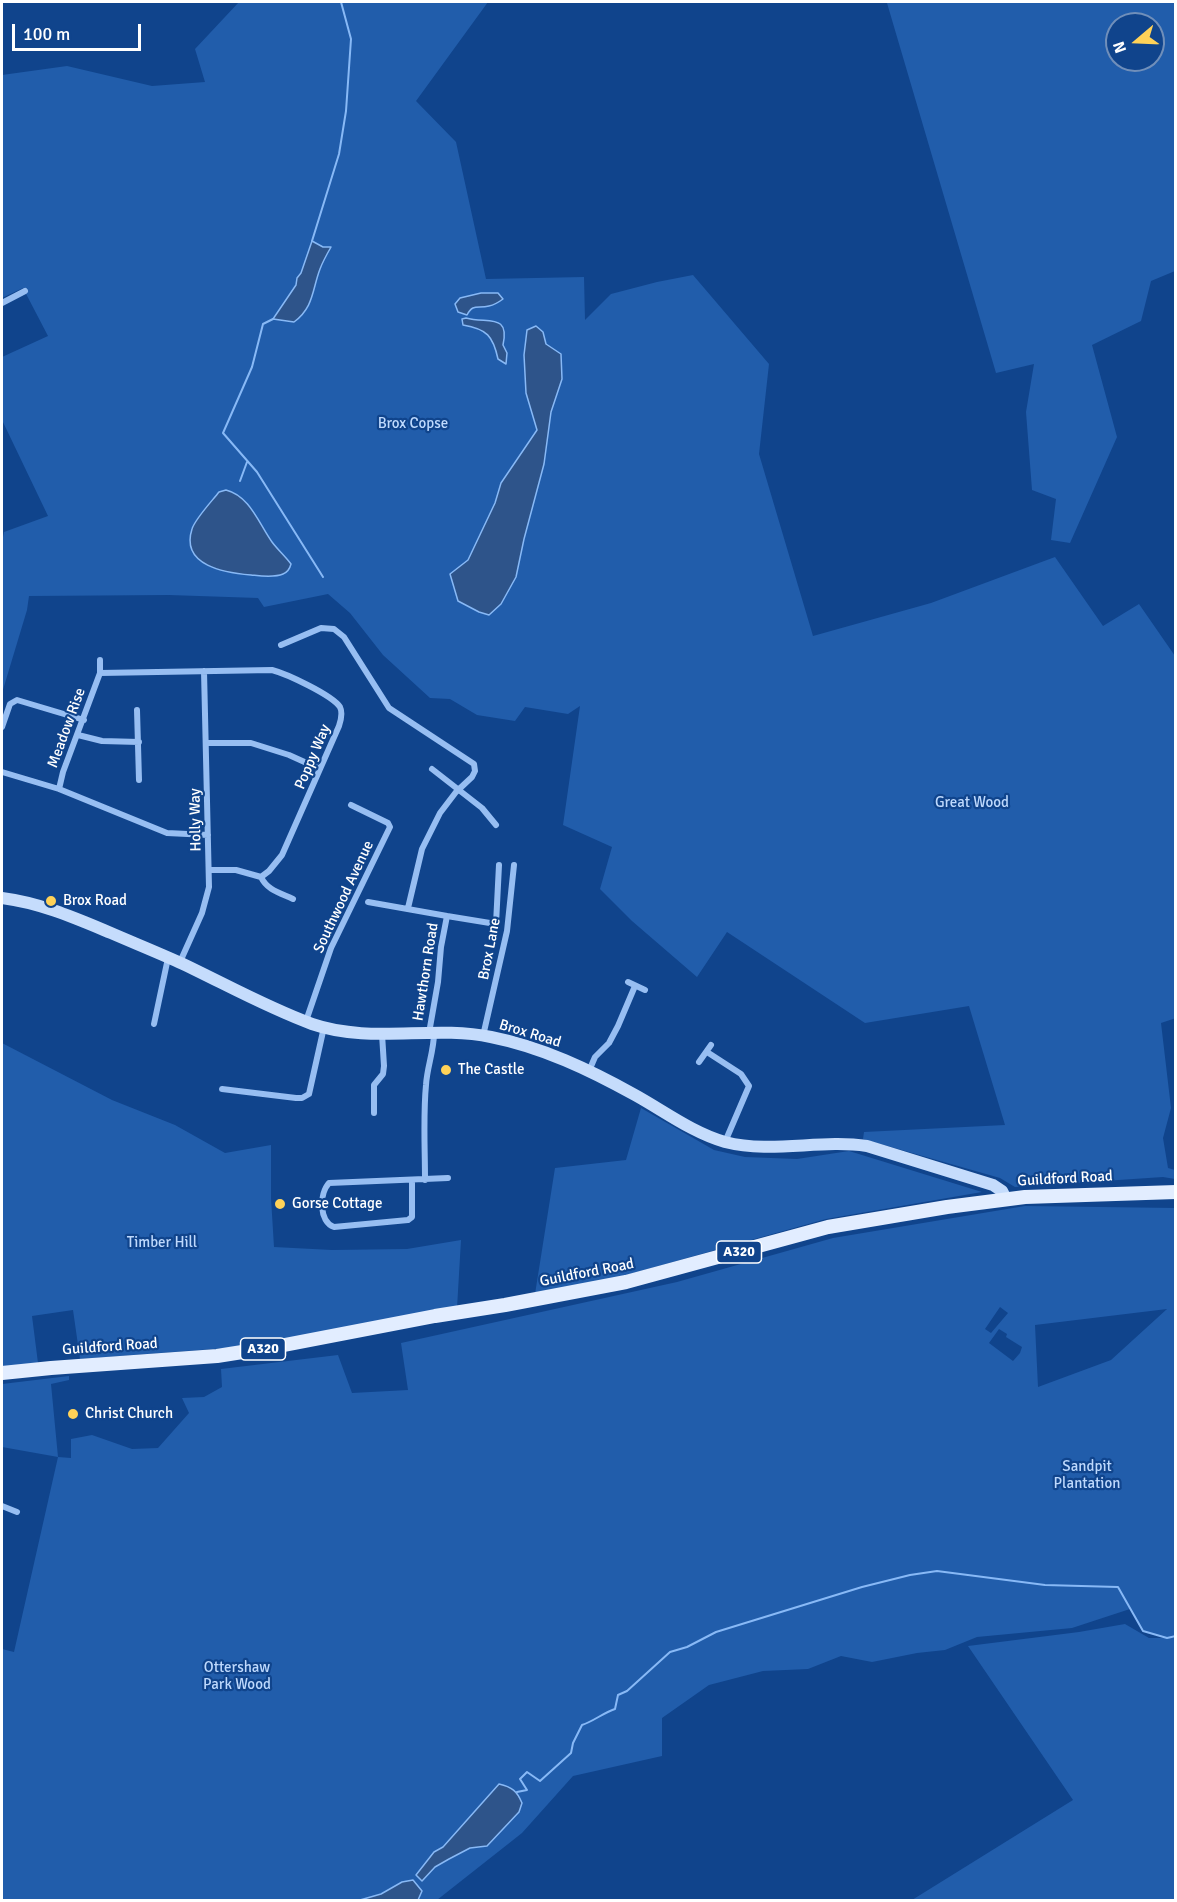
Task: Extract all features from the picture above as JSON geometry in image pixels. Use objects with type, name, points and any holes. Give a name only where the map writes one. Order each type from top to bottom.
[{"type":"main road","name":"Guildford Road","points":[[2,1373],[217,1356],[266,1348],[626,1282],[828,1227],[947,1206],[1006,1199],[1176,1192]]},
{"type":"street","points":[[2,303],[25,291]]},
{"type":"street","name":"Hawthorn Road","points":[[281,645],[321,628],[330,627],[339,632],[389,708],[474,764],[475,771],[472,777],[459,789],[441,813],[422,849],[408,908]]},
{"type":"street","points":[[100,660],[100,673]]},
{"type":"street","name":"Poppy Way","points":[[204,671],[272,670],[287,674],[339,706],[341,712],[339,726],[282,855],[261,877]]},
{"type":"street","name":"Meadow Rise","points":[[59,789],[63,772],[100,673],[204,671]]},
{"type":"street","name":"Holly Way","points":[[157,1023],[174,960],[205,904],[209,887],[204,671]]},
{"type":"street","points":[[2,726],[10,704],[17,700],[84,720]]},
{"type":"street","points":[[137,710],[139,780]]},
{"type":"street","points":[[78,735],[102,741],[139,742]]},
{"type":"street","points":[[206,743],[250,743],[289,755],[320,770]]},
{"type":"street","points":[[432,769],[482,808],[496,825]]},
{"type":"street","name":"Meadow Rise","points":[[2,772],[59,789],[167,833],[208,835]]},
{"type":"street","name":"Southwood Avenue","points":[[306,1021],[331,948],[390,827],[388,823],[351,805]]},
{"type":"street","points":[[447,916],[496,924],[500,865]]},
{"type":"street","name":"Brox Lane","points":[[483,1036],[507,931],[514,865]]},
{"type":"street","points":[[209,870],[236,870],[261,877],[269,888],[293,899]]},
{"type":"street","name":"Brox Road","points":[[2,898],[42,906],[66,914],[324,1027],[347,1033],[431,1033],[483,1036],[528,1046],[589,1071],[705,1135],[725,1142],[747,1146],[785,1147],[845,1143],[867,1146],[984,1182],[1002,1191],[1006,1199]]},
{"type":"street","name":"Hawthorn Road","points":[[368,902],[447,916],[431,1033],[434,1048],[427,1067],[425,1087],[425,1180]]},
{"type":"street","points":[[628,982],[645,990]]},
{"type":"street","points":[[589,1071],[595,1057],[609,1042],[618,1026],[636,986]]},
{"type":"street","points":[[222,1089],[296,1098],[309,1094],[324,1027]]},
{"type":"street","points":[[374,1113],[374,1085],[383,1074],[384,1066],[382,1034]]},
{"type":"street","points":[[699,1062],[709,1048],[741,1074],[749,1086],[725,1142]]},
{"type":"street","points":[[412,1180],[413,1209],[412,1217],[408,1220],[334,1227],[328,1225],[324,1218],[322,1196],[324,1188],[329,1184],[448,1178]]},
{"type":"street","points":[[2,1506],[17,1512]]},
{"type":"green space","points":[[239,2],[488,2],[416,101],[456,142],[486,279],[584,277],[585,320],[611,294],[693,275],[769,364],[759,454],[813,636],[931,603],[1055,557],[1103,626],[1139,604],[1175,656],[1176,1018],[1161,1023],[1171,1108],[1163,1138],[1168,1168],[1175,1170],[1175,1179],[1163,1177],[1015,1187],[1000,1178],[863,1139],[864,1132],[1005,1125],[969,1006],[865,1023],[727,932],[697,977],[632,921],[600,889],[612,847],[563,825],[580,706],[568,714],[525,707],[515,721],[477,715],[450,699],[430,698],[383,655],[350,613],[328,594],[264,607],[258,598],[169,595],[29,596],[27,610],[2,693],[2,542],[4,532],[48,516],[2,420],[2,357],[48,336],[23,288],[2,298],[2,75],[67,66],[152,86],[205,82],[195,49]]},
{"type":"green space","points":[[1175,2],[1175,271],[1151,281],[1141,321],[1092,345],[1117,437],[1070,543],[1051,540],[1056,499],[1032,490],[1026,412],[1034,364],[996,373],[887,3]]},
{"type":"green space","name":"Timber Hill","points":[[2,1043],[112,1100],[175,1125],[225,1153],[271,1145],[274,1247],[332,1250],[407,1249],[461,1240],[457,1308],[239,1347],[80,1359],[73,1310],[32,1316],[38,1363],[2,1367]]},
{"type":"green space","points":[[641,1108],[714,1150],[745,1157],[797,1159],[849,1151],[982,1192],[826,1219],[612,1279],[535,1294],[555,1168],[626,1160]]},
{"type":"green space","name":"Ottershaw Park Wood","points":[[1025,1206],[1175,1208],[1176,1636],[1169,1638],[1176,1638],[1175,1900],[912,1900],[1073,1800],[968,1646],[1125,1624],[1149,1638],[1166,1638],[1143,1631],[1130,1609],[1072,1628],[977,1637],[945,1650],[872,1662],[841,1656],[808,1669],[763,1671],[709,1685],[662,1718],[662,1756],[573,1776],[522,1833],[437,1900],[418,1900],[422,1891],[402,1882],[381,1894],[360,1900],[2,1900],[2,1649],[14,1652],[58,1457],[71,1458],[71,1439],[92,1435],[132,1449],[158,1448],[189,1413],[182,1398],[204,1397],[222,1387],[221,1369],[338,1355],[352,1393],[408,1390],[401,1343],[677,1282],[833,1238]],"holes":[[[1000,1307],[1008,1313],[991,1333],[985,1329]],[[1167,1309],[1111,1360],[1038,1387],[1035,1325]],[[999,1329],[1007,1334],[1006,1337],[1022,1347],[1013,1361],[989,1343]],[[498,1784],[519,1812],[487,1846],[470,1848],[449,1859],[435,1867],[422,1881],[416,1875],[434,1852],[443,1848]]]},
{"type":"green space","points":[[69,1376],[69,1380],[51,1384],[58,1457],[2,1447],[2,1384]]},
{"type":"shaded area","points":[[312,241],[323,247],[331,247],[320,269],[309,304],[294,322],[273,319],[296,285]]},
{"type":"shaded area","points":[[481,293],[498,293],[503,299],[491,306],[474,308],[467,315],[458,312],[455,304],[460,298]]},
{"type":"shaded area","points":[[462,319],[500,324],[504,335],[503,345],[507,353],[506,364],[498,359],[488,335],[478,329],[463,325]]},
{"type":"shaded area","points":[[536,326],[543,332],[546,344],[561,354],[562,379],[551,412],[544,464],[516,577],[501,604],[489,615],[458,601],[450,574],[468,560],[495,503],[501,483],[537,430],[526,393],[524,355],[527,330]]},
{"type":"shaded area","points":[[226,490],[248,504],[272,542],[291,564],[286,572],[267,576],[230,572],[208,565],[193,552],[190,542],[194,525],[219,492]]},
{"type":"shaded area","points":[[499,1784],[511,1788],[518,1795],[522,1803],[519,1812],[487,1846],[470,1848],[449,1859],[435,1867],[422,1881],[416,1875],[434,1852],[443,1847]]},
{"type":"shaded area","points":[[413,1880],[422,1891],[418,1900],[360,1900],[381,1894],[402,1882]]},
{"type":"waterway","points":[[312,241],[339,154],[346,111],[351,39],[341,2]]},
{"type":"waterway","points":[[273,319],[263,324],[252,367],[223,433],[257,472],[323,577]]},
{"type":"waterway","points":[[240,481],[247,462]]},
{"type":"waterway","points":[[2,534],[2,541]]},
{"type":"waterway","points":[[517,1792],[527,1790],[520,1779],[527,1772],[540,1781],[571,1753],[582,1725],[615,1709],[618,1695],[627,1691],[670,1652],[687,1647],[716,1632],[862,1587],[910,1575],[937,1571],[1045,1585],[1118,1587],[1143,1631],[1167,1638],[1176,1636]]},
{"type":"place","name":"Brox Road","points":[[51,901]]},
{"type":"place","name":"The Castle","points":[[446,1070]]},
{"type":"place","name":"Gorse Cottage","points":[[280,1204]]},
{"type":"place","name":"Christ Church","points":[[73,1414]]},
{"type":"park label","name":"Brox Copse","points":[[413,424]]},
{"type":"park label","name":"Great Wood","points":[[972,803]]},
{"type":"park label","name":"Sandpit Plantation","points":[[1087,1476]]}]
